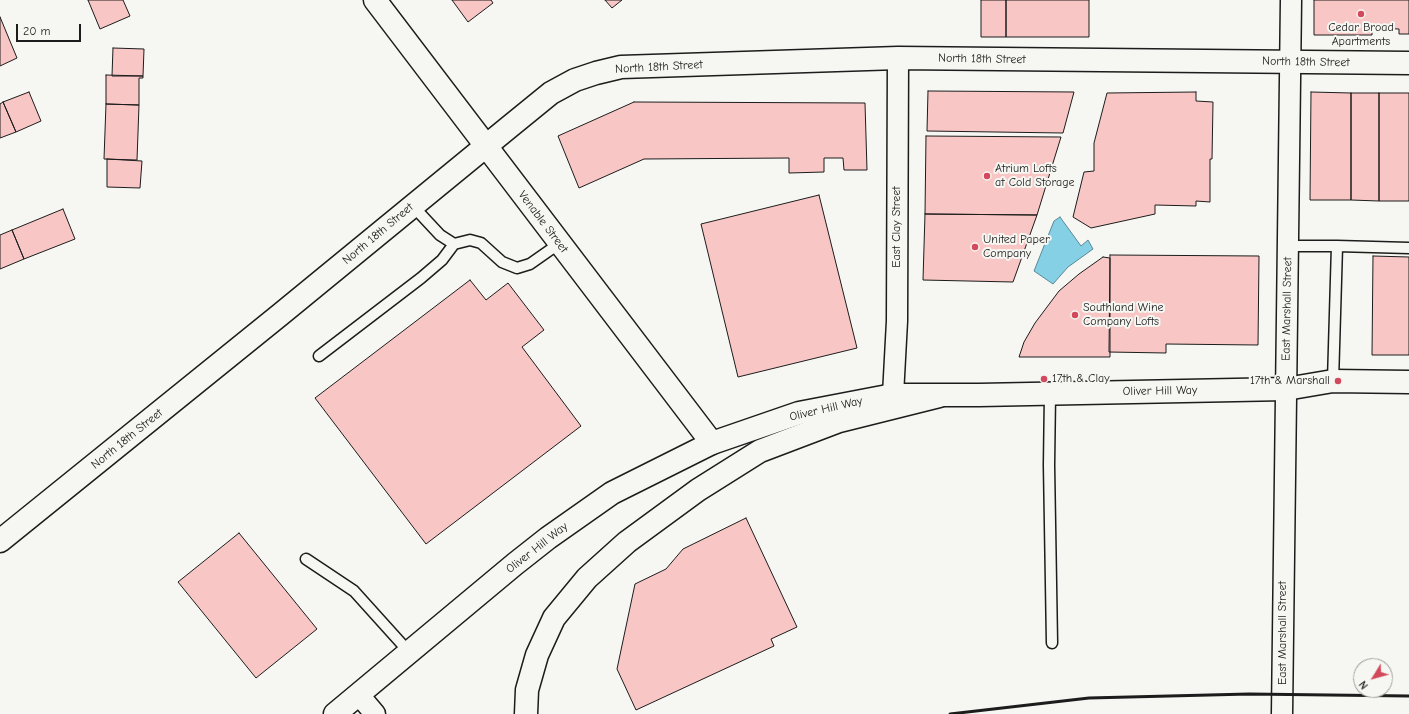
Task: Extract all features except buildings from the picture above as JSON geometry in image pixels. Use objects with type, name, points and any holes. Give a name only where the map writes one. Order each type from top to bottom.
[{"type":"main road","name":"Venable Street","points":[[375,0],[712,443]]},
{"type":"main road","name":"North 18th Street","points":[[0,541],[275,319],[412,205],[551,93],[575,80],[596,73],[621,68],[898,58],[1409,63]]},
{"type":"main road","name":"Oliver Hill Way","points":[[336,714],[520,560],[548,538],[612,493],[712,443],[799,413],[893,395],[939,396],[1050,394],[1286,388],[1333,382],[1409,382]]},
{"type":"main road","points":[[526,714],[527,690],[537,655],[554,618],[587,578],[627,542],[698,490],[760,451],[839,421],[939,396]]},
{"type":"street","name":"East Marshall Street","points":[[1282,714],[1291,0]]},
{"type":"street","name":"East Clay Street","points":[[893,395],[897,321],[898,58]]},
{"type":"street","points":[[359,694],[375,714]]},
{"type":"lane","points":[[412,205],[440,235],[454,244]]},
{"type":"lane","points":[[319,356],[421,278],[442,260],[454,244],[470,240],[481,244],[502,262],[517,268],[530,264],[560,243]]},
{"type":"lane","points":[[1288,246],[1409,248]]},
{"type":"lane","points":[[1333,382],[1337,246]]},
{"type":"lane","points":[[1050,394],[1049,465],[1052,643]]},
{"type":"lane","points":[[306,560],[354,591],[409,652]]},
{"type":"water","points":[[1060,217],[1081,246],[1088,240],[1093,249],[1068,267],[1053,284],[1034,271],[1054,221]]},
{"type":"railway","points":[[950,714],[1089,698],[1249,694],[1409,696]]},
{"type":"place","name":"Cedar Broad Apartments","points":[[1361,14]]},
{"type":"place","name":"Atrium Lofts at Cold Storage","points":[[987,176]]},
{"type":"place","name":"United Paper Company","points":[[975,247]]},
{"type":"place","name":"Southland Wine Company Lofts","points":[[1075,315]]},
{"type":"place","name":"17th & Clay","points":[[1044,379]]},
{"type":"place","name":"17th & Marshall","points":[[1338,381]]}]
